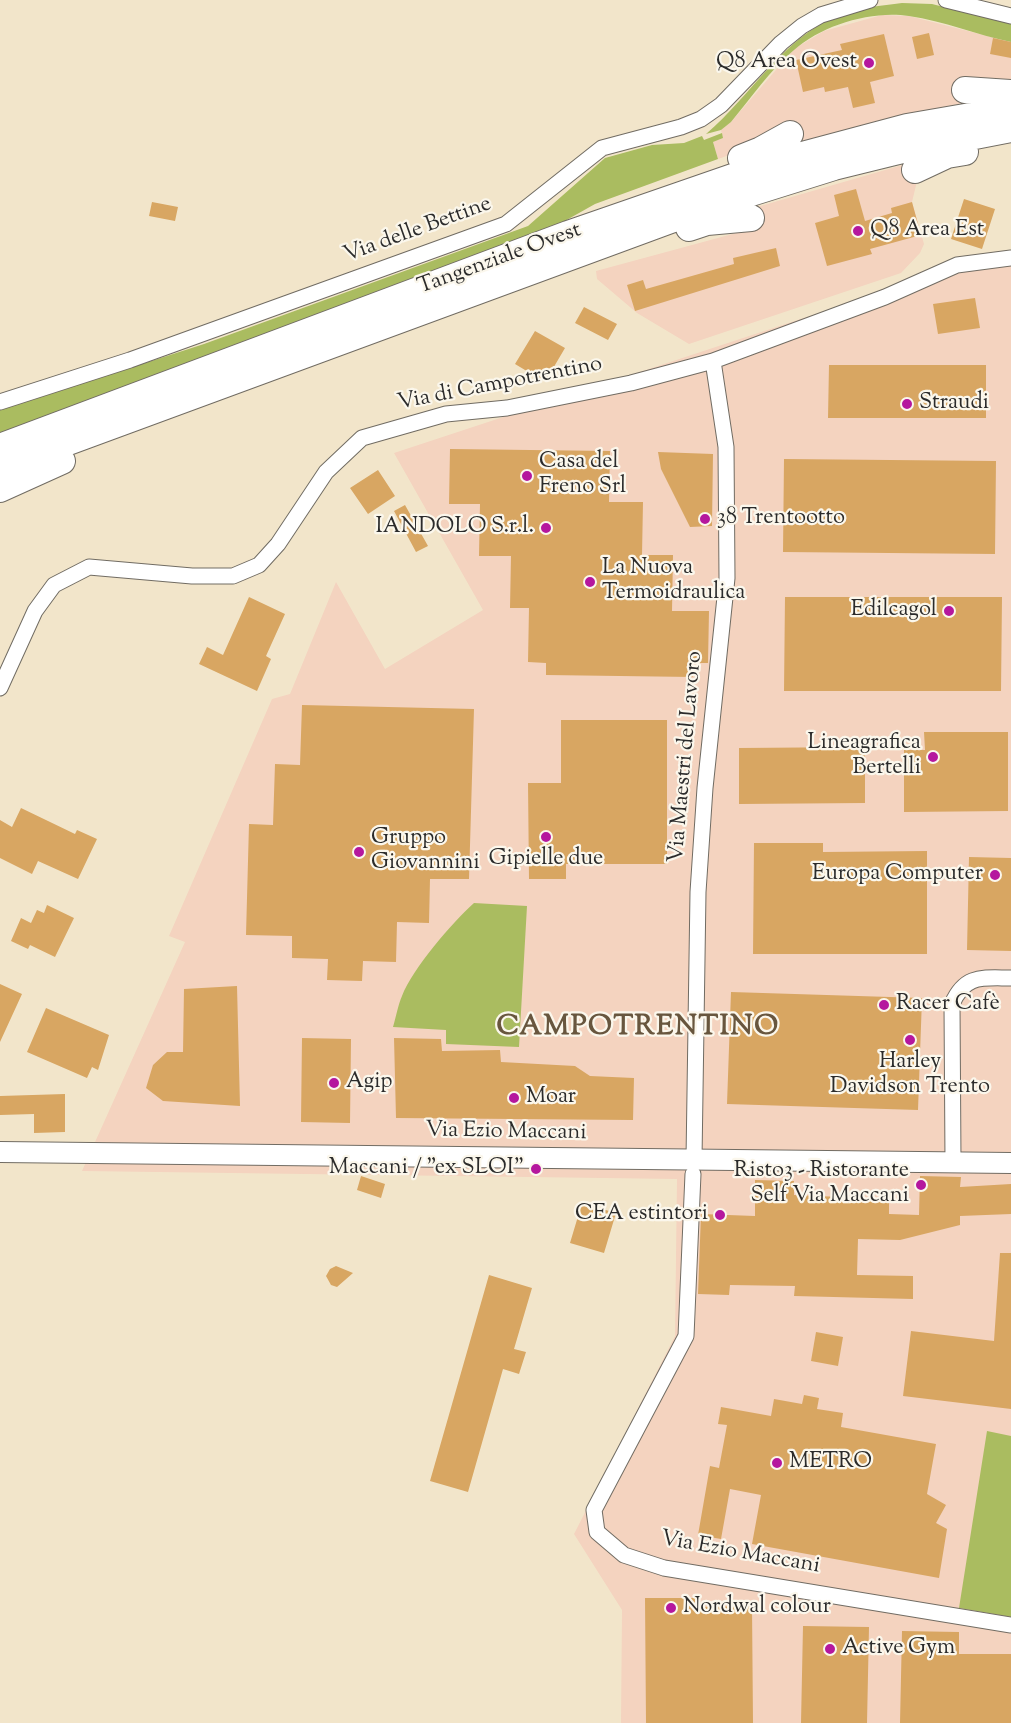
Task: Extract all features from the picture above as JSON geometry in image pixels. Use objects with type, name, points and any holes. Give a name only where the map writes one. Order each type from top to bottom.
[{"type":"highway","points":[[965,90],[1011,93]]},
{"type":"highway","name":"Tangenziale Ovest","points":[[0,447],[571,244],[827,147],[907,127],[1011,108]]},
{"type":"highway","name":"Tangenziale Ovest","points":[[0,468],[236,380],[571,244],[703,208],[834,166],[1011,129]]},
{"type":"highway","points":[[751,218],[707,222],[606,256],[571,244],[602,209],[761,150],[790,134]]},
{"type":"highway","points":[[915,170],[947,155],[1011,145]]},
{"type":"highway","points":[[0,489],[236,380]]},
{"type":"street","name":"Via delle Bettine","points":[[0,402],[130,360],[506,224],[602,148],[681,127],[701,119],[721,105],[781,43],[802,26],[820,15],[870,0]]},
{"type":"street","points":[[946,0],[1011,16]]},
{"type":"street","name":"Via di Campotrentino","points":[[0,688],[35,611],[54,585],[88,567],[192,576],[233,576],[259,565],[278,544],[326,472],[362,438],[446,414],[507,408],[631,383],[713,361],[885,297],[957,265],[1011,258]]},
{"type":"street","name":"Via Maestri del Lavoro","points":[[693,1166],[698,892],[705,788],[728,568],[726,447],[713,361]]},
{"type":"street","points":[[953,1162],[952,1004],[959,988],[974,979],[1011,978]]},
{"type":"street","name":"Via Ezio Maccani","points":[[0,1152],[693,1166],[1011,1163]]},
{"type":"street","name":"Via Ezio Maccani","points":[[693,1166],[686,1336],[594,1510],[597,1532],[624,1555],[664,1568],[1011,1625]]},
{"type":"shaded area","points":[[882,15],[909,16],[1011,42],[1011,86],[967,102],[797,142],[767,142],[718,159],[713,142],[723,138],[721,130],[731,122],[794,49],[824,31]]},
{"type":"shaded area","points":[[913,162],[918,177],[912,202],[924,244],[920,253],[901,273],[689,344],[637,313],[597,279],[596,271],[740,232],[751,218],[750,209]]},
{"type":"shaded area","points":[[1001,253],[1011,254],[1011,1723],[621,1723],[622,1610],[574,1534],[675,1336],[677,1179],[82,1171],[185,942],[169,936],[272,699],[290,694],[336,582],[385,669],[483,610],[394,453]]},
{"type":"green space","points":[[902,3],[932,4],[1011,24],[1011,42],[909,16],[879,15],[848,21],[805,41],[769,75],[731,122],[721,130],[706,134],[723,119],[784,53],[819,25],[854,10]]},
{"type":"green space","points":[[722,133],[723,138],[713,142],[718,159],[595,204],[547,231],[0,434],[0,410],[204,344],[528,226],[605,158],[652,145],[684,143],[702,136],[704,140]]},
{"type":"green space","points":[[474,903],[527,906],[519,1047],[446,1044],[446,1030],[393,1027],[407,985],[415,972],[444,934]]},
{"type":"green space","points":[[987,1431],[1011,1436],[1011,1617],[959,1608]]},
{"type":"building","points":[[929,33],[934,55],[917,59],[912,37]]},
{"type":"building","points":[[884,34],[894,76],[870,82],[875,103],[853,108],[848,87],[825,92],[824,87],[803,92],[796,60],[842,50],[840,44]]},
{"type":"building","points":[[993,38],[1011,42],[1011,58],[990,54]]},
{"type":"building","points":[[856,189],[865,221],[892,213],[891,208],[912,202],[921,235],[870,249],[872,254],[827,266],[815,223],[839,216],[834,195]]},
{"type":"building","points":[[964,199],[995,209],[982,249],[951,239]]},
{"type":"building","points":[[152,202],[178,207],[175,221],[149,216]]},
{"type":"building","points":[[776,248],[780,266],[635,311],[627,285],[643,280],[646,289],[734,264],[733,258]]},
{"type":"building","points":[[975,298],[980,328],[938,334],[933,304]]},
{"type":"building","points":[[584,307],[617,324],[608,340],[575,323]]},
{"type":"building","points":[[535,331],[565,348],[545,382],[515,364]]},
{"type":"building","points":[[829,365],[986,365],[986,418],[828,418]]},
{"type":"building","points":[[450,449],[610,451],[609,502],[643,502],[642,555],[673,555],[672,611],[709,611],[708,663],[693,663],[693,677],[546,675],[546,663],[528,662],[529,608],[510,608],[511,556],[479,556],[480,504],[449,504]]},
{"type":"building","points":[[658,452],[713,454],[712,526],[690,527],[661,469]]},
{"type":"building","points":[[784,459],[996,461],[995,554],[783,552]]},
{"type":"building","points":[[378,470],[395,496],[368,514],[350,488]]},
{"type":"building","points":[[405,505],[428,546],[416,552],[394,511]]},
{"type":"building","points":[[249,597],[285,614],[266,656],[271,659],[257,691],[199,664],[207,647],[223,655]]},
{"type":"building","points":[[785,597],[1002,597],[1001,691],[784,691]]},
{"type":"building","name":"Gruppo Giovannini","points":[[302,705],[474,709],[469,879],[430,879],[429,923],[397,922],[396,962],[363,961],[362,981],[327,980],[328,959],[292,958],[292,936],[246,935],[249,824],[273,825],[275,764],[300,765]]},
{"type":"building","points":[[561,720],[667,720],[667,864],[566,864],[566,879],[529,879],[528,783],[561,783]]},
{"type":"building","points":[[924,732],[1008,732],[1008,811],[904,812],[904,750],[925,750]]},
{"type":"building","points":[[865,747],[865,803],[739,804],[739,748]]},
{"type":"building","points":[[21,808],[75,834],[77,830],[97,839],[78,879],[38,861],[32,874],[0,858],[0,820],[12,827]]},
{"type":"building","points":[[754,843],[823,843],[823,852],[927,851],[927,954],[753,954]]},
{"type":"building","points":[[969,857],[1011,858],[1011,951],[967,950]]},
{"type":"building","points":[[47,905],[74,918],[55,957],[30,945],[28,949],[11,941],[21,918],[31,923],[37,910],[44,913]]},
{"type":"building","points":[[0,984],[22,994],[0,1042]]},
{"type":"building","points":[[237,986],[240,1106],[163,1101],[146,1088],[153,1065],[167,1052],[183,1052],[184,989]]},
{"type":"building","points":[[731,992],[922,998],[918,1110],[727,1104]]},
{"type":"building","points":[[46,1008],[109,1035],[98,1070],[92,1067],[87,1078],[27,1052]]},
{"type":"building","points":[[302,1038],[351,1039],[350,1123],[301,1122]]},
{"type":"building","name":"Moar","points":[[394,1038],[441,1039],[442,1051],[500,1050],[501,1062],[575,1066],[590,1076],[634,1078],[633,1120],[396,1118]]},
{"type":"building","points":[[65,1094],[65,1132],[34,1133],[34,1114],[0,1115],[0,1096]]},
{"type":"building","points":[[361,1176],[385,1184],[381,1198],[357,1190]]},
{"type":"building","points":[[920,1176],[961,1177],[960,1187],[1011,1184],[1011,1214],[960,1216],[960,1225],[900,1240],[858,1239],[857,1275],[913,1276],[913,1299],[794,1296],[795,1286],[730,1285],[729,1295],[698,1294],[701,1214],[755,1216],[755,1180],[794,1181],[794,1195],[889,1199],[889,1214],[919,1215]]},
{"type":"building","points":[[582,1203],[616,1213],[604,1253],[570,1243]]},
{"type":"building","points":[[1000,1253],[1011,1253],[1011,1409],[903,1396],[911,1331],[994,1341]]},
{"type":"building","points":[[336,1266],[353,1273],[337,1287],[331,1285],[326,1276],[330,1269]]},
{"type":"building","points":[[489,1275],[532,1288],[514,1349],[526,1352],[519,1374],[503,1369],[468,1492],[430,1481]]},
{"type":"building","points":[[816,1332],[843,1337],[838,1366],[811,1361]]},
{"type":"building","points":[[804,1395],[819,1398],[817,1409],[843,1413],[841,1427],[936,1444],[927,1494],[946,1505],[936,1523],[947,1529],[939,1578],[752,1544],[761,1495],[730,1489],[721,1539],[698,1535],[710,1466],[719,1468],[727,1425],[718,1424],[721,1407],[771,1416],[774,1399],[802,1404]]},
{"type":"building","points":[[645,1598],[698,1598],[698,1607],[752,1606],[753,1723],[646,1723]]},
{"type":"building","points":[[803,1626],[869,1627],[867,1723],[801,1723]]},
{"type":"building","points":[[902,1631],[959,1632],[959,1654],[1011,1654],[1011,1723],[900,1723]]},
{"type":"place","name":"Q8 Area Ovest","points":[[869,63]]},
{"type":"place","name":"Q8 Area Est","points":[[858,231]]},
{"type":"place","name":"Straudi","points":[[907,404]]},
{"type":"place","name":"Casa del Freno Srl","points":[[527,476]]},
{"type":"place","name":"38 Trentootto","points":[[705,519]]},
{"type":"place","name":"IANDOLO S.r.l.","points":[[546,528]]},
{"type":"place","name":"La Nuova Termoidraulica","points":[[590,582]]},
{"type":"place","name":"Edilcagol","points":[[949,611]]},
{"type":"place","name":"Lineagrafica Bertelli","points":[[933,757]]},
{"type":"place","name":"Gipielle due","points":[[546,837]]},
{"type":"place","name":"Gruppo Giovannini","points":[[359,852]]},
{"type":"place","name":"Europa Computer","points":[[995,875]]},
{"type":"place","name":"Racer Cafè","points":[[884,1005]]},
{"type":"place","name":"Harley Davidson Trento","points":[[910,1040]]},
{"type":"place","name":"Agip","points":[[334,1083]]},
{"type":"place","name":"Moar","points":[[514,1098]]},
{"type":"place","name":"Maccani / \"ex SLOI\"","points":[[536,1169]]},
{"type":"place","name":"Risto3 - Ristorante Self Via Maccani","points":[[921,1185]]},
{"type":"place","name":"CEA estintori","points":[[720,1215]]},
{"type":"place","name":"METRO","points":[[777,1463]]},
{"type":"place","name":"Nordwal colour","points":[[671,1608]]},
{"type":"place","name":"Active Gym","points":[[830,1649]]},
{"type":"district","name":"CAMPOTRENTINO","points":[[638,1029]]}]
